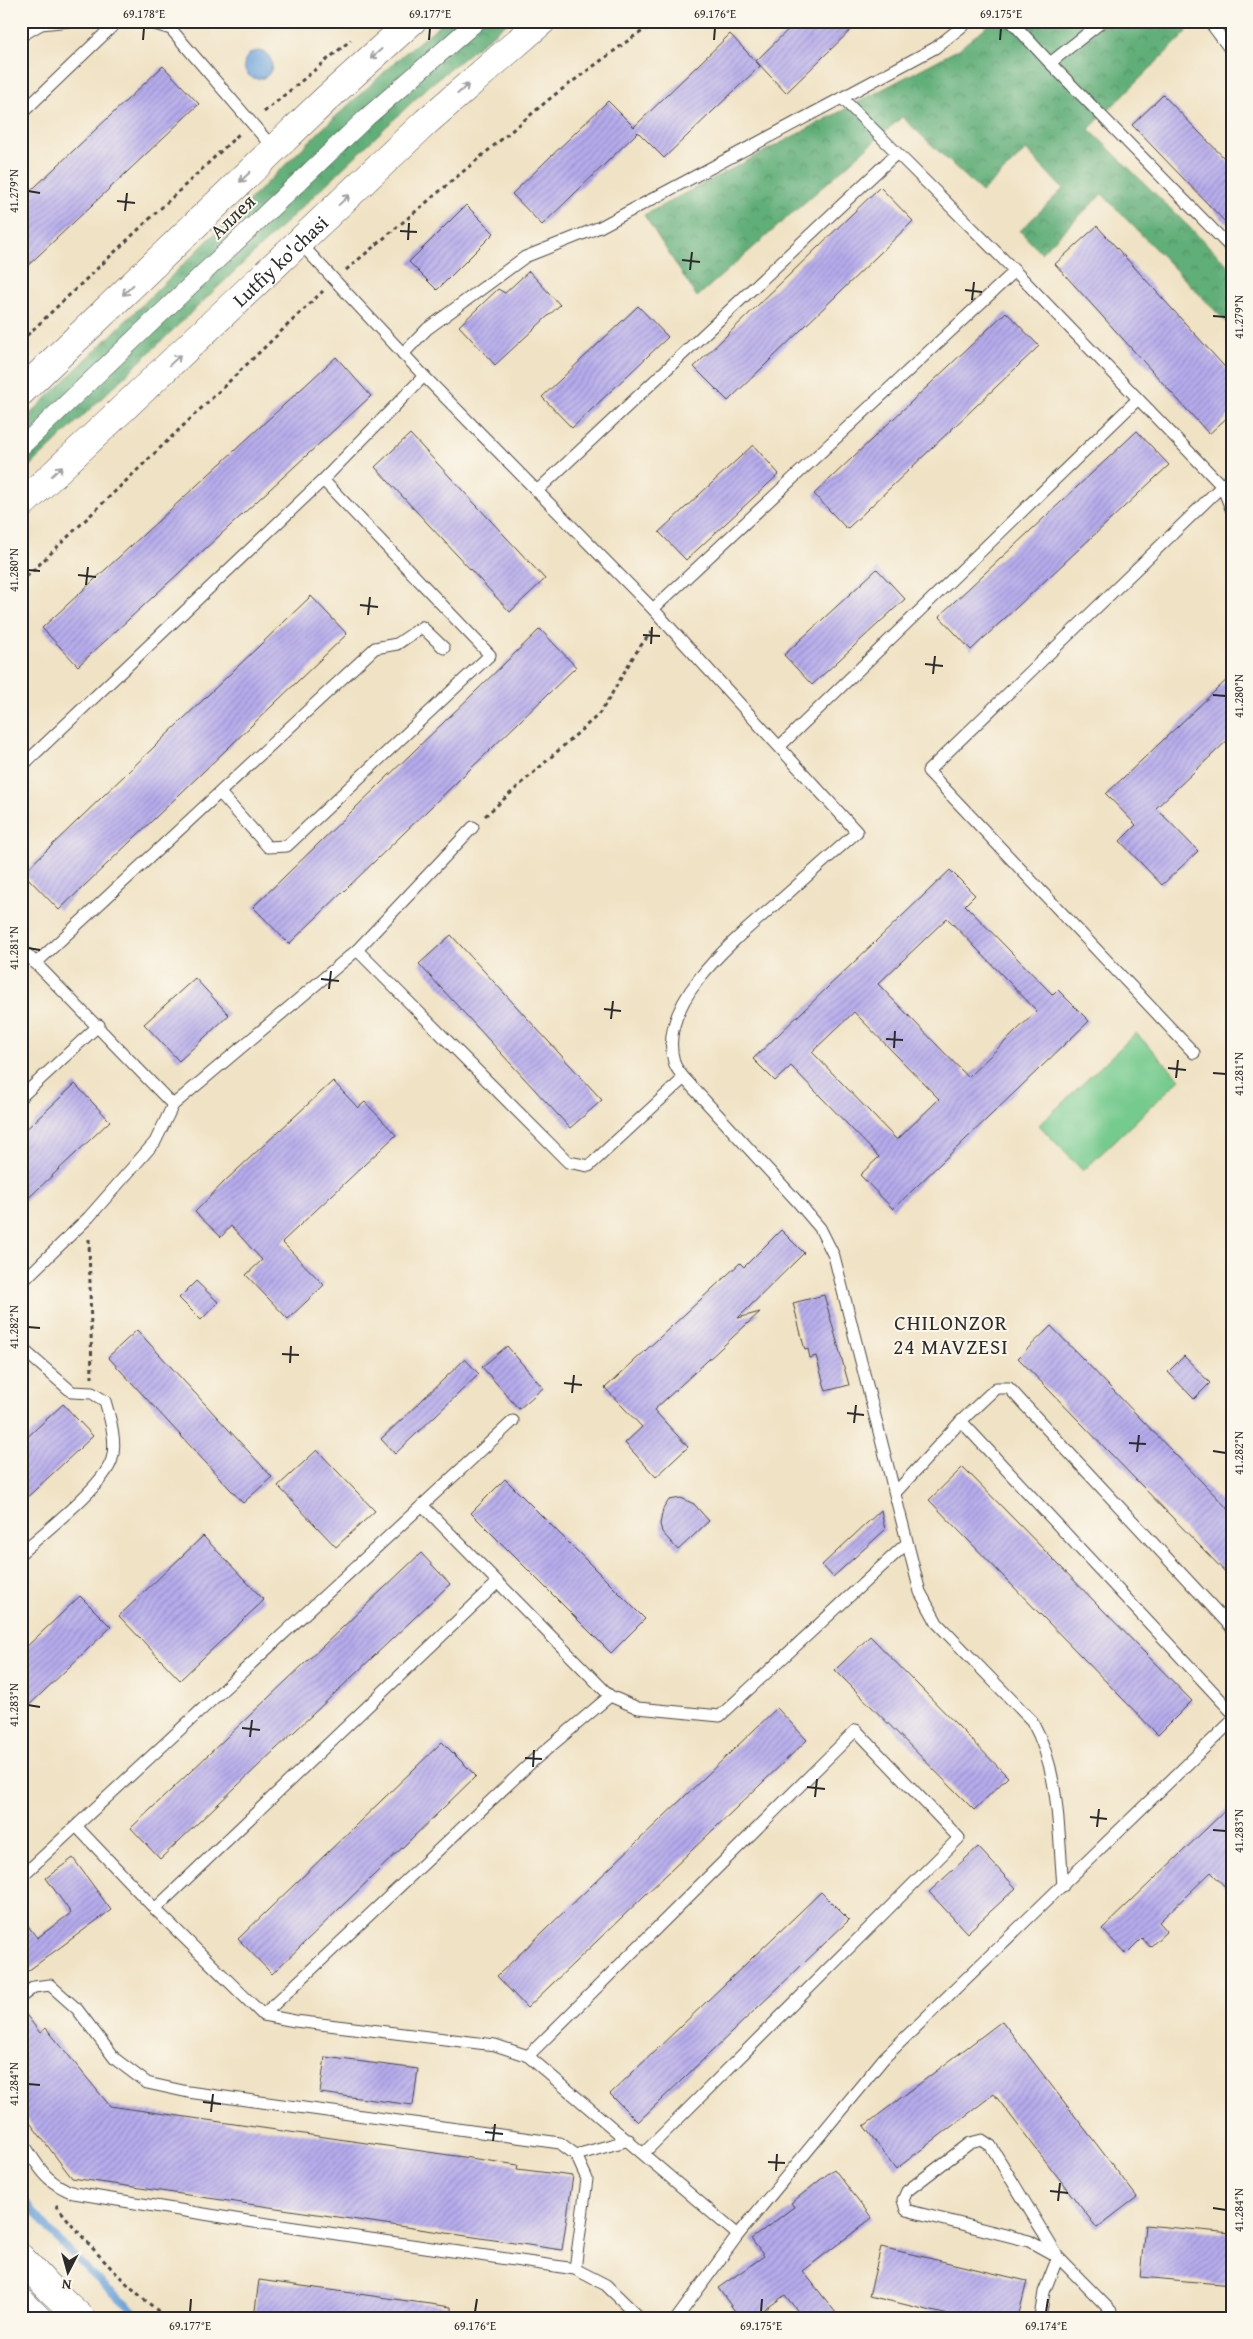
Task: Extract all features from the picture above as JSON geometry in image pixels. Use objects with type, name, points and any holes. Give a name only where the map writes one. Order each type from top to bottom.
[{"type":"main road","points":[[21,392],[274,149],[412,21]]},
{"type":"main road","name":"Lutfiy ko'chasi","points":[[21,505],[426,122],[542,21]]},
{"type":"main road","points":[[21,2258],[81,2318]]},
{"type":"main road","points":[[21,2302],[37,2318]]},
{"type":"street","name":"Аллея","points":[[21,447],[367,117],[477,21]]},
{"type":"lane","points":[[21,36],[41,23],[69,21]]},
{"type":"lane","points":[[21,114],[118,21]]},
{"type":"lane","points":[[145,21],[171,29],[274,149]]},
{"type":"lane","points":[[403,354],[427,329],[525,257],[600,227],[935,48],[968,21]]},
{"type":"lane","points":[[1011,21],[1232,249]]},
{"type":"lane","points":[[1050,63],[1103,21]]},
{"type":"lane","points":[[1209,21],[1232,52]]},
{"type":"lane","points":[[842,98],[1015,271],[1222,486],[1232,511]]},
{"type":"lane","points":[[537,491],[897,153]]},
{"type":"lane","points":[[300,242],[334,281],[424,376],[653,609],[857,832],[739,936],[706,968],[682,1006],[674,1025],[672,1045],[674,1062],[684,1078],[820,1228],[834,1256],[920,1592],[937,1623],[1032,1721],[1046,1748],[1053,1775],[1062,1886]]},
{"type":"lane","points":[[653,609],[1015,271]]},
{"type":"lane","points":[[21,767],[323,480],[424,376]]},
{"type":"lane","points":[[780,746],[1138,399]]},
{"type":"lane","points":[[1194,1053],[928,770],[1232,476]]},
{"type":"lane","points":[[220,793],[268,847],[287,846],[490,655],[323,480]]},
{"type":"lane","points":[[35,964],[375,648],[397,644],[422,627],[444,648]]},
{"type":"lane","points":[[21,1283],[89,1218],[155,1142],[173,1105],[357,950],[473,827]]},
{"type":"lane","points":[[21,948],[99,1026],[173,1105]]},
{"type":"lane","points":[[357,950],[568,1162],[589,1166],[684,1078]]},
{"type":"lane","points":[[21,1097],[99,1026]]},
{"type":"lane","points":[[21,1342],[26,1352],[72,1392],[92,1393],[105,1401],[110,1419],[112,1458],[102,1479],[21,1553]]},
{"type":"lane","points":[[895,1493],[961,1421],[996,1388],[1009,1388],[1232,1628]]},
{"type":"lane","points":[[21,1877],[513,1421]]},
{"type":"lane","points":[[961,1421],[1232,1712]]},
{"type":"lane","points":[[423,1506],[610,1696],[638,1708],[720,1716],[906,1543]]},
{"type":"lane","points":[[155,1909],[498,1583]]},
{"type":"lane","points":[[263,2015],[533,1761],[610,1696]]},
{"type":"lane","points":[[677,2318],[738,2235],[884,2058],[1232,1721]]},
{"type":"lane","points":[[528,2056],[856,1730],[959,1838],[644,2153]]},
{"type":"lane","points":[[77,1827],[155,1909],[263,2015],[296,2022],[495,2046],[528,2056],[629,2140],[738,2235]]},
{"type":"lane","points":[[21,1997],[34,1987],[50,1985],[77,2009],[115,2059],[147,2084],[188,2092],[560,2143],[576,2155],[587,2179],[575,2269]]},
{"type":"lane","points":[[21,2140],[48,2179],[58,2187],[74,2193],[241,2220],[575,2269],[606,2285],[640,2318]]},
{"type":"lane","points":[[576,2155],[629,2140]]},
{"type":"lane","points":[[1058,2257],[1029,2241],[906,2210],[903,2200],[908,2191],[970,2143],[982,2140],[991,2146],[1058,2257],[1112,2311],[1114,2318]]},
{"type":"lane","points":[[1040,2318],[1044,2292],[1058,2257]]},
{"type":"path","points":[[21,582],[334,281],[553,96],[633,37],[660,21]]},
{"type":"path","points":[[21,341],[251,123],[354,38]]},
{"type":"path","points":[[473,827],[598,715],[611,698],[624,670],[642,643],[662,620]]},
{"type":"path","points":[[89,1218],[92,1393]]},
{"type":"path","points":[[50,2198],[86,2243],[145,2301],[166,2318]]},
{"type":"green space","points":[[445,21],[509,21],[429,86],[21,475],[21,423],[319,132],[405,53]]},
{"type":"green space","points":[[993,21],[1180,21],[1187,32],[1089,129],[1232,269],[1232,328],[1102,194],[1041,253],[1020,231],[1063,189],[1026,150],[982,192],[902,117],[697,297],[644,215],[959,49]]},
{"type":"green space","points":[[1136,1033],[1180,1079],[1083,1171],[1039,1125]]},
{"type":"water","points":[[258,51],[268,55],[272,65],[268,75],[258,79],[248,75],[244,65],[248,55]]},
{"type":"building","points":[[797,21],[860,21],[786,93],[756,61]]},
{"type":"building","points":[[730,34],[760,66],[664,158],[638,132],[542,225],[512,194],[608,101],[634,127]]},
{"type":"building","points":[[163,66],[199,104],[21,272],[21,200]]},
{"type":"building","points":[[1163,95],[1232,166],[1232,229],[1132,125]]},
{"type":"building","points":[[880,187],[913,221],[728,401],[694,367]]},
{"type":"building","points":[[466,205],[494,233],[437,290],[409,262]]},
{"type":"building","points":[[1097,226],[1232,375],[1232,413],[1209,434],[1055,264]]},
{"type":"building","points":[[529,271],[560,305],[495,365],[459,326],[498,289],[505,293]]},
{"type":"building","points":[[638,306],[668,337],[572,428],[542,397]]},
{"type":"building","points":[[1006,312],[1039,346],[847,529],[814,494]]},
{"type":"building","points":[[336,357],[371,396],[78,666],[42,628]]},
{"type":"building","points":[[1137,431],[1169,465],[971,650],[939,616]]},
{"type":"building","points":[[410,434],[545,579],[510,612],[375,467]]},
{"type":"building","points":[[753,445],[779,474],[686,560],[659,532]]},
{"type":"building","points":[[877,569],[905,599],[812,685],[784,655]]},
{"type":"building","points":[[311,596],[347,634],[59,910],[23,873]]},
{"type":"building","points":[[540,629],[576,667],[289,944],[253,907]]},
{"type":"building","points":[[1232,675],[1232,736],[1156,808],[1198,851],[1162,885],[1120,841],[1136,825],[1106,794]]},
{"type":"building","points":[[950,870],[975,895],[965,905],[1053,995],[1058,990],[1089,1021],[893,1209],[860,1175],[879,1157],[791,1066],[775,1081],[753,1059]],"holes":[[[947,918],[1037,1011],[968,1077],[878,984]],[[854,1012],[939,1099],[897,1140],[812,1052]]]},
{"type":"building","points":[[451,935],[602,1100],[570,1128],[419,964]]},
{"type":"building","points":[[195,978],[229,1015],[179,1061],[144,1024]]},
{"type":"building","points":[[333,1081],[358,1108],[365,1102],[396,1135],[282,1242],[324,1285],[288,1319],[246,1275],[262,1260],[231,1226],[221,1237],[195,1212],[225,1181]]},
{"type":"building","points":[[75,1084],[110,1121],[21,1205],[21,1134]]},
{"type":"building","points":[[781,1230],[804,1253],[738,1318],[760,1312],[654,1410],[688,1447],[656,1477],[625,1443],[642,1427],[605,1388],[740,1263],[744,1267]]},
{"type":"building","points":[[196,1281],[218,1302],[201,1320],[179,1298]]},
{"type":"building","points":[[824,1295],[849,1385],[826,1391],[816,1356],[810,1358],[808,1349],[805,1350],[793,1303]]},
{"type":"building","points":[[1051,1326],[1232,1513],[1232,1579],[1018,1358]]},
{"type":"building","points":[[137,1330],[272,1477],[243,1503],[108,1357]]},
{"type":"building","points":[[507,1346],[543,1388],[519,1409],[482,1367]]},
{"type":"building","points":[[1184,1356],[1210,1383],[1194,1399],[1168,1372]]},
{"type":"building","points":[[465,1359],[479,1374],[395,1454],[381,1439]]},
{"type":"building","points":[[63,1404],[93,1436],[21,1503],[21,1443]]},
{"type":"building","points":[[317,1450],[375,1511],[336,1547],[278,1486]]},
{"type":"building","points":[[963,1467],[1192,1701],[1158,1735],[929,1500]]},
{"type":"building","points":[[505,1479],[645,1619],[611,1653],[471,1513]]},
{"type":"building","points":[[681,1498],[694,1504],[709,1521],[678,1550],[662,1532],[660,1524],[663,1509],[669,1500]]},
{"type":"building","points":[[881,1510],[885,1530],[833,1577],[822,1565]]},
{"type":"building","points":[[203,1536],[264,1600],[180,1680],[119,1616]]},
{"type":"building","points":[[421,1553],[450,1584],[160,1859],[131,1828]]},
{"type":"building","points":[[80,1596],[111,1627],[21,1713],[21,1652]]},
{"type":"building","points":[[870,1636],[1008,1777],[974,1810],[835,1670]]},
{"type":"building","points":[[777,1708],[807,1740],[527,2008],[497,1976]]},
{"type":"building","points":[[442,1742],[476,1776],[272,1974],[238,1939]]},
{"type":"building","points":[[1232,1804],[1232,1894],[1211,1872],[1159,1922],[1167,1931],[1150,1947],[1142,1938],[1126,1954],[1102,1929]]},
{"type":"building","points":[[978,1847],[1016,1888],[967,1933],[929,1892]]},
{"type":"building","points":[[73,1858],[111,1910],[21,1976],[21,1916],[37,1938],[71,1913],[46,1878]]},
{"type":"building","points":[[821,1892],[849,1920],[638,2122],[610,2094]]},
{"type":"building","points":[[21,2008],[40,2033],[46,2028],[110,2106],[518,2165],[517,2169],[573,2176],[562,2250],[72,2178],[21,2111]]},
{"type":"building","points":[[1002,2021],[1137,2197],[1097,2228],[994,2094],[896,2169],[864,2126]]},
{"type":"building","points":[[325,2057],[418,2069],[413,2105],[320,2093]]},
{"type":"building","points":[[834,2169],[872,2218],[803,2271],[840,2318],[803,2318],[785,2295],[754,2318],[740,2318],[718,2288],[764,2256],[751,2239],[794,2207],[791,2203]]},
{"type":"building","points":[[1145,2225],[1232,2233],[1232,2285],[1140,2277]]},
{"type":"building","points":[[881,2247],[1027,2281],[1018,2318],[961,2318],[869,2296]]},
{"type":"building","points":[[259,2280],[451,2307],[451,2318],[254,2318]]},
{"type":"waterway","points":[[21,2196],[78,2261],[143,2318]]},
{"type":"district","name":"CHILONZOR 24 MAVZESI","points":[[951,1334]]}]
